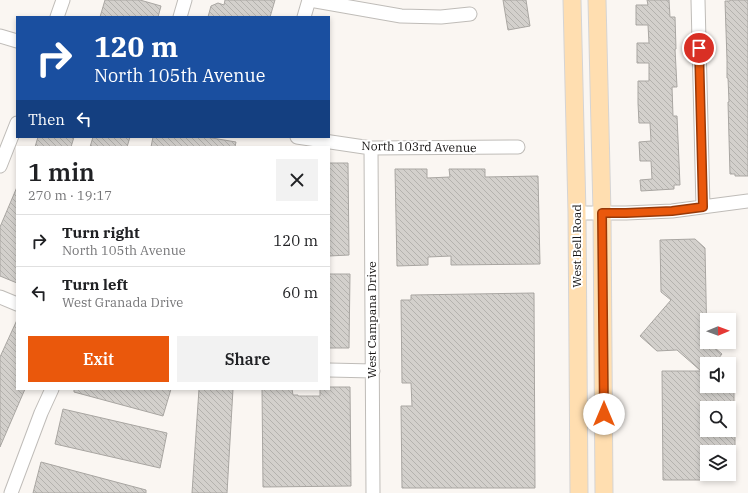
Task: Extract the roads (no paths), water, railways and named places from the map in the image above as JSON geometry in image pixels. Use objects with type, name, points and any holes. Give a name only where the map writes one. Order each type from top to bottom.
[{"type":"main road","name":"West Bell Road","points":[[572,0],[577,213],[579,493]]},
{"type":"main road","name":"West Bell Road","points":[[597,0],[602,213],[604,493]]},
{"type":"street","points":[[57,16],[63,0]]},
{"type":"street","points":[[180,16],[186,0]]},
{"type":"street","points":[[304,16],[309,0],[401,16],[441,17],[470,14]]},
{"type":"street","points":[[698,0],[703,207]]},
{"type":"street","points":[[0,36],[16,41]]},
{"type":"street","points":[[0,166],[16,126]]},
{"type":"street","name":"North 103rd Avenue","points":[[303,138],[371,148],[518,147]]},
{"type":"street","name":"West Campana Drive","points":[[371,148],[373,493]]},
{"type":"street","points":[[577,213],[672,211],[748,201]]},
{"type":"street","points":[[0,297],[16,304]]},
{"type":"street","points":[[330,370],[372,371]]},
{"type":"street","points":[[11,493],[41,413],[52,390]]}]
